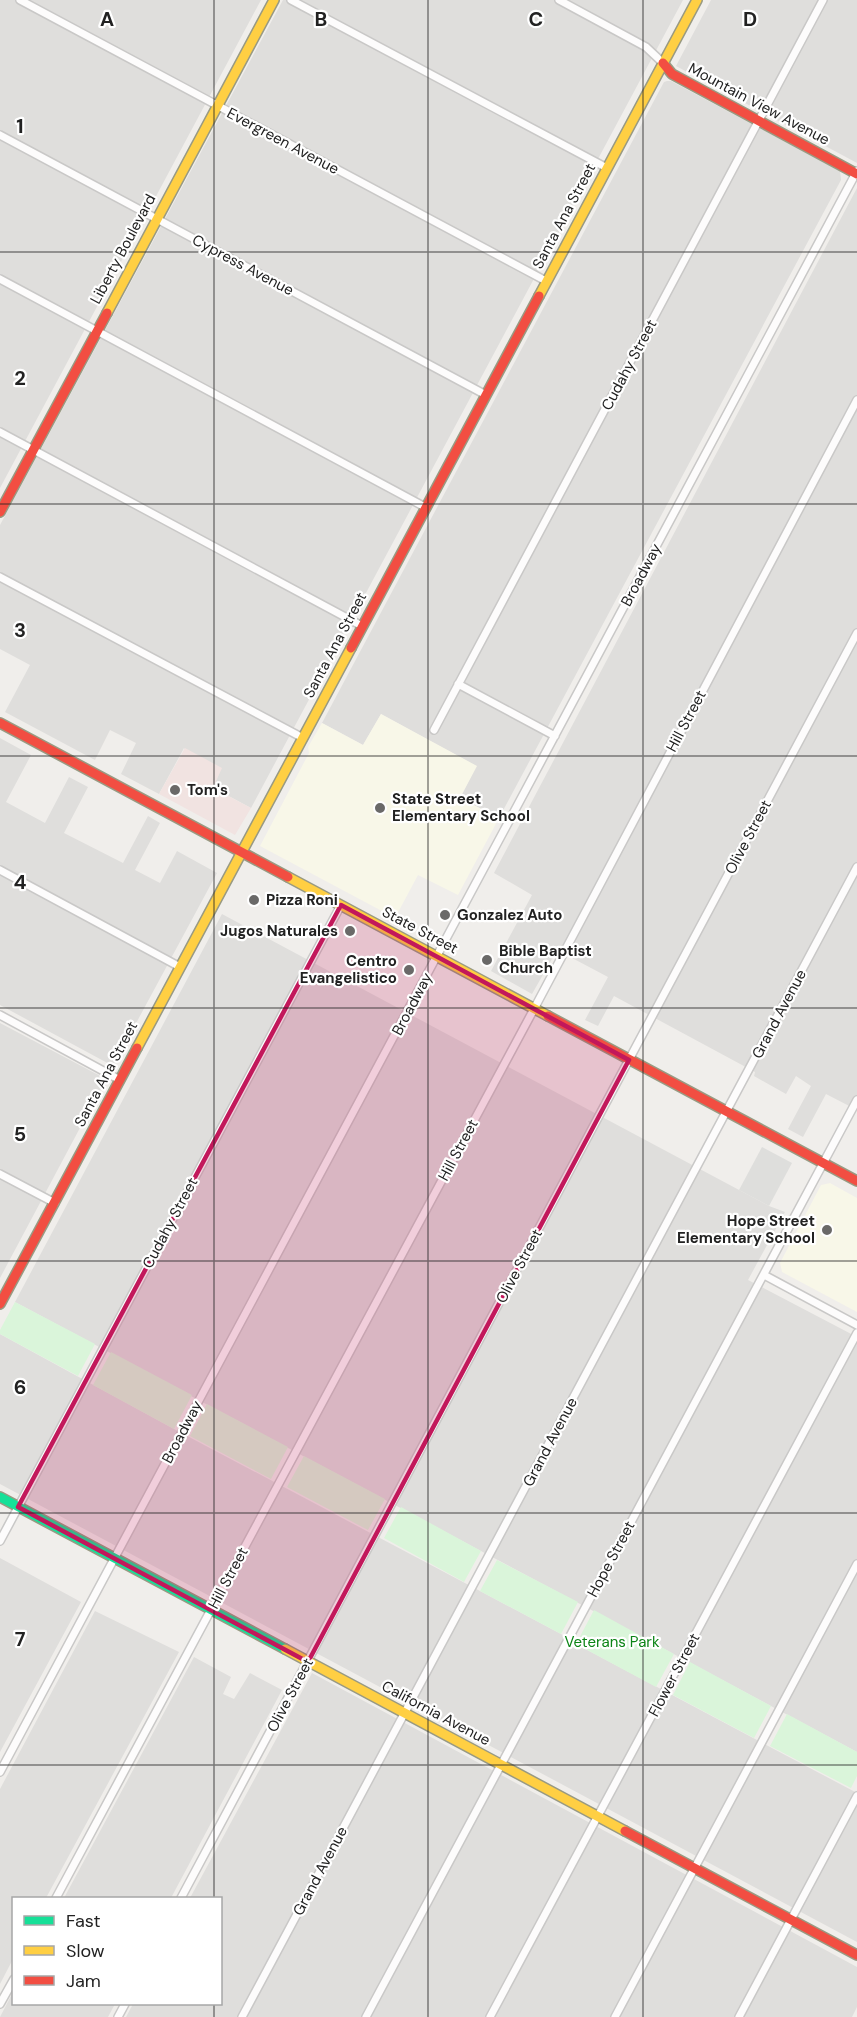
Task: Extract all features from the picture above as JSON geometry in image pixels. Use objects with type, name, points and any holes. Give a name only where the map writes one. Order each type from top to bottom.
[{"type":"street","name":"Evergreen Avenue","points":[[20,0],[546,281]]},
{"type":"street","name":"Liberty Boulevard","points":[[0,512],[274,0]]},
{"type":"street","points":[[291,0],[606,168]]},
{"type":"street","name":"Mountain View Avenue","points":[[559,0],[646,47],[672,74],[857,173]]},
{"type":"street","name":"Santa Ana Street","points":[[0,1304],[697,0]]},
{"type":"street","name":"Cudahy Street","points":[[434,730],[824,0]]},
{"type":"street","name":"Cypress Avenue","points":[[0,135],[486,395]]},
{"type":"street","name":"Broadway","points":[[0,1772],[857,173]]},
{"type":"street","points":[[0,279],[425,507]]},
{"type":"street","name":"Hill Street","points":[[57,1897],[857,400]]},
{"type":"street","points":[[0,432],[362,626]]},
{"type":"street","points":[[0,577],[303,738]]},
{"type":"street","name":"Olive Street","points":[[182,1897],[857,633]]},
{"type":"street","points":[[458,684],[555,736]]},
{"type":"street","name":"State Street","points":[[0,723],[857,1182]]},
{"type":"street","name":"Grand Avenue","points":[[242,2017],[857,867]]},
{"type":"street","points":[[0,870],[180,967]]},
{"type":"street","name":"Cudahy Street","points":[[0,1540],[340,905]]},
{"type":"street","points":[[0,1015],[120,1080]]},
{"type":"street","name":"Hope Street","points":[[366,2017],[857,1100]]},
{"type":"street","points":[[0,1174],[55,1203]]},
{"type":"street","points":[[764,1275],[857,1324]]},
{"type":"street","name":"Flower Street","points":[[490,2017],[857,1333]]},
{"type":"street","name":"California Avenue","points":[[0,1497],[857,1955]]},
{"type":"street","points":[[615,2017],[857,1564]]},
{"type":"street","points":[[739,2017],[857,1796]]},
{"type":"street","points":[[0,2004],[12,1983]]},
{"type":"highlighted area","points":[[341,905],[629,1060],[308,1662],[18,1507]]},
{"type":"shaded area","points":[[0,0],[261,0],[0,488]]},
{"type":"shaded area","points":[[283,0],[683,0],[251,808],[212,787],[184,748],[159,794],[121,774],[136,743],[110,730],[95,760],[5,712],[30,665],[0,649],[0,525]]},
{"type":"shaded area","points":[[711,0],[857,0],[857,163],[676,66]]},
{"type":"shaded area","points":[[671,81],[840,171],[841,180],[499,818],[460,798],[476,766],[381,714],[363,745],[322,723],[664,82]]},
{"type":"shaded area","points":[[857,188],[857,1110],[826,1094],[803,1137],[788,1129],[811,1086],[796,1076],[786,1094],[754,1076],[755,1072],[614,996],[598,1026],[585,1020],[608,977],[557,950],[532,994],[491,971],[532,895],[494,873]]},
{"type":"shaded area","name":"State Street Elementary School","points":[[381,714],[477,766],[460,798],[499,818],[458,895],[418,875],[395,918],[260,846],[309,753],[308,747],[322,723],[363,745]]},
{"type":"shaded area","points":[[0,738],[31,755],[6,802],[45,823],[69,777],[88,787],[64,833],[123,863],[148,816],[160,823],[135,870],[160,883],[177,851],[217,873],[113,1066],[0,1005]]},
{"type":"shaded area","points":[[185,748],[222,768],[213,788],[251,808],[235,835],[159,794]]},
{"type":"shaded area","points":[[222,914],[769,1206],[785,1212],[748,1280],[857,1337],[857,1752],[15,1302]]},
{"type":"shaded area","points":[[0,1023],[106,1079],[0,1278]]},
{"type":"shaded area","points":[[762,1147],[792,1163],[769,1206],[739,1190]]},
{"type":"shaded area","name":"Hope Street Elementary School","points":[[830,1183],[857,1198],[857,1312],[782,1272],[780,1263],[821,1185]]},
{"type":"shaded area","points":[[0,1334],[857,1793],[857,1942],[0,1484]]},
{"type":"shaded area","points":[[0,1558],[81,1602],[0,1752]]},
{"type":"shaded area","points":[[95,1611],[179,1652],[47,1897],[12,1897],[12,1961],[0,1984],[0,1789]]},
{"type":"shaded area","points":[[194,1657],[231,1677],[223,1694],[234,1699],[250,1673],[282,1690],[172,1897],[65,1897]]},
{"type":"shaded area","points":[[312,1673],[857,1967],[857,2007],[852,2017],[126,2017],[132,2005],[222,2005],[222,1897],[191,1897]]},
{"type":"shaded area","points":[[12,1994],[12,2005],[114,2005],[108,2017],[0,2017]]},
{"type":"green space","points":[[15,1302],[95,1344],[78,1376],[0,1334]]},
{"type":"green space","points":[[111,1352],[192,1395],[174,1429],[93,1385]]},
{"type":"green space","points":[[207,1404],[288,1447],[271,1479],[190,1436]]},
{"type":"green space","points":[[304,1456],[385,1499],[368,1530],[287,1487]]},
{"type":"green space","points":[[401,1507],[481,1551],[464,1582],[384,1538]]},
{"type":"green space","name":"Veterans Park","points":[[497,1560],[578,1602],[561,1634],[480,1591]]},
{"type":"green space","name":"Veterans Park","points":[[594,1610],[674,1654],[656,1687],[576,1644]]},
{"type":"green space","name":"Veterans Park","points":[[690,1662],[771,1706],[754,1738],[673,1695]]},
{"type":"green space","points":[[787,1714],[857,1752],[857,1776],[851,1788],[770,1746]]},
{"type":"traffic: fast","points":[[0,1497],[285,1649]]},
{"type":"traffic: slow","points":[[107,313],[274,0]]},
{"type":"traffic: slow","points":[[539,296],[697,0]]},
{"type":"traffic: slow","points":[[137,1048],[351,648]]},
{"type":"traffic: slow","points":[[288,877],[548,1016]]},
{"type":"traffic: slow","points":[[285,1649],[625,1831]]},
{"type":"traffic: jam","points":[[663,63],[672,74],[857,174]]},
{"type":"traffic: jam","points":[[351,648],[539,296]]},
{"type":"traffic: jam","points":[[0,512],[107,313]]},
{"type":"traffic: jam","points":[[0,723],[288,877]]},
{"type":"traffic: jam","points":[[548,1016],[857,1181]]},
{"type":"traffic: jam","points":[[0,1304],[137,1048]]},
{"type":"traffic: jam","points":[[625,1831],[857,1955]]},
{"type":"place","name":"Tom's","points":[[175,790]]},
{"type":"place","name":"State Street Elementary School","points":[[380,808]]},
{"type":"place","name":"Pizza Roni","points":[[254,900]]},
{"type":"place","name":"Gonzalez Auto","points":[[445,915]]},
{"type":"place","name":"Jugos Naturales","points":[[350,931]]},
{"type":"place","name":"Bible Baptist Church","points":[[487,960]]},
{"type":"place","name":"Centro Evangelistico","points":[[409,970]]},
{"type":"place","name":"Hope Street Elementary School","points":[[827,1230]]}]
